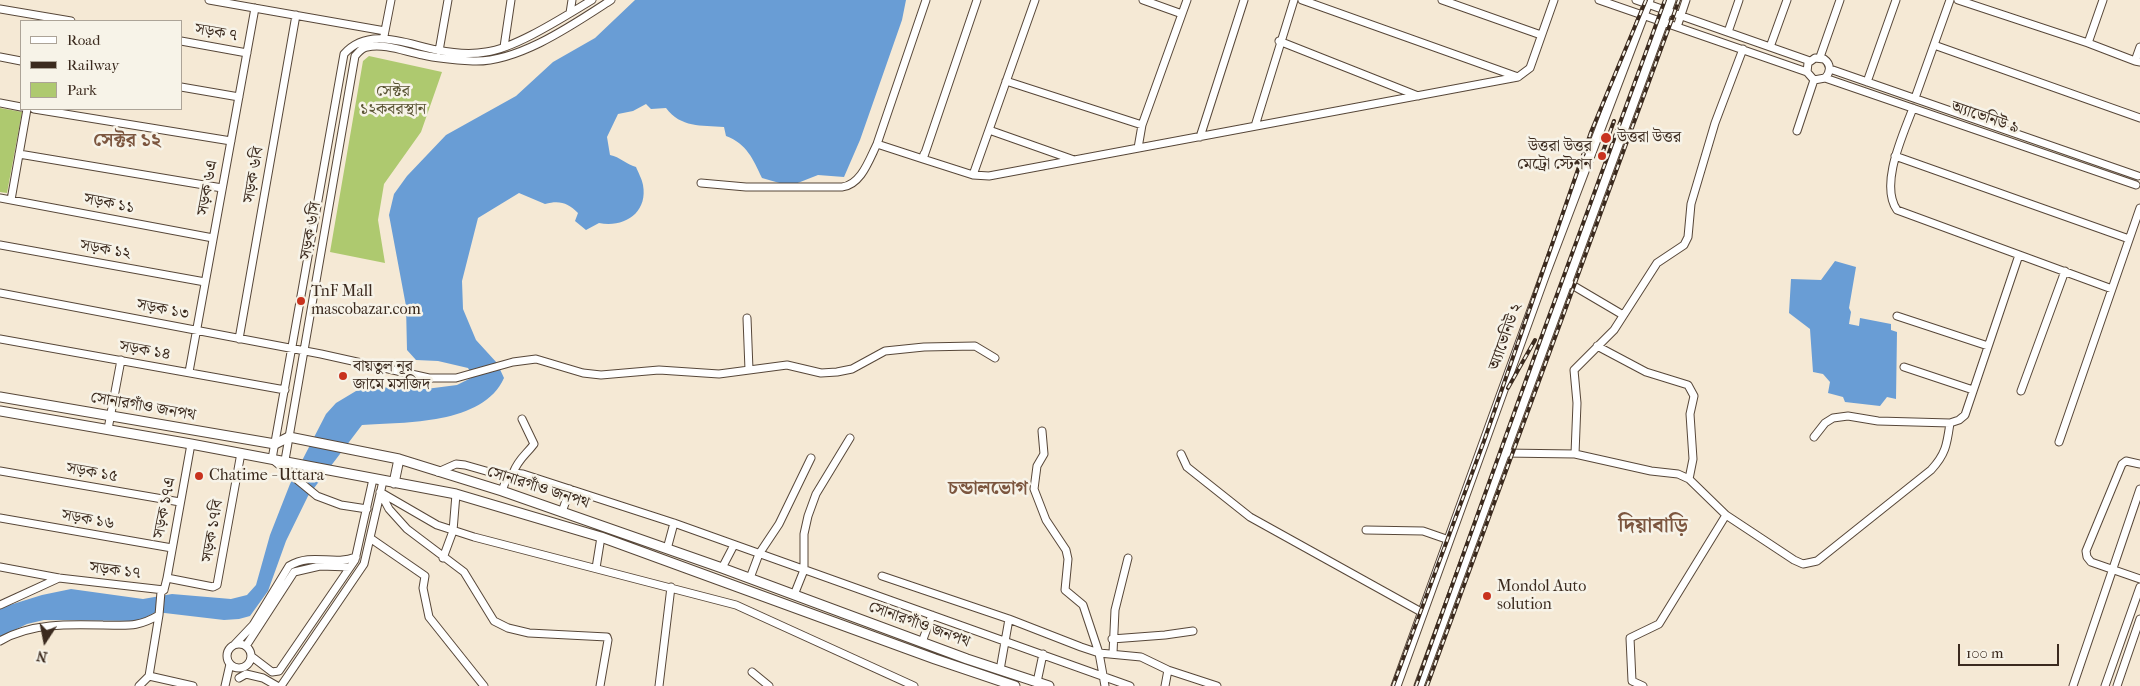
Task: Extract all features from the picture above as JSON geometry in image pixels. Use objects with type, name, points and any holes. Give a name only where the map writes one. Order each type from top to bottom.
[{"type":"main road","points":[[1419,686],[1662,22],[1672,0]]},
{"type":"main road","name":"অ্যাভেনিউ ২","points":[[1396,686],[1551,256],[1648,2]]},
{"type":"main road","name":"সোনারগাঁও জনপথ","points":[[0,397],[275,444],[289,438],[301,439],[399,459],[502,491],[1049,686]]},
{"type":"main road","name":"সোনারগাঁও জনপথ","points":[[0,411],[241,453],[272,459],[284,465],[295,464],[456,494],[601,537],[935,659],[1015,686]]},
{"type":"main road","points":[[394,483],[399,459]]},
{"type":"street","points":[[209,0],[356,26],[439,51],[480,53],[504,47],[592,0]]},
{"type":"street","points":[[384,35],[391,0]]},
{"type":"street","points":[[439,51],[448,0]]},
{"type":"street","points":[[504,47],[511,0]]},
{"type":"street","points":[[570,13],[572,0]]},
{"type":"street","points":[[384,35],[354,44],[357,53],[364,47],[383,47],[455,60],[478,61],[501,57],[530,47],[566,29],[611,0]]},
{"type":"street","points":[[701,183],[785,188],[850,186],[867,166],[877,144],[926,0]]},
{"type":"street","points":[[877,144],[923,159],[977,0]]},
{"type":"street","points":[[977,0],[923,159],[973,175],[989,176],[1518,77],[1530,68],[1554,0]]},
{"type":"street","points":[[973,175],[1035,0]]},
{"type":"street","points":[[1143,0],[1182,14]]},
{"type":"street","points":[[1138,148],[1142,125],[1187,0]]},
{"type":"street","points":[[1200,137],[1244,0]]},
{"type":"street","points":[[1255,126],[1279,41],[1294,0]]},
{"type":"street","points":[[1302,0],[1518,77]]},
{"type":"street","points":[[1442,0],[1541,34]]},
{"type":"street","points":[[1599,0],[1807,72],[1814,80],[1797,132]]},
{"type":"street","points":[[1636,0],[1648,2],[1667,11],[1810,61],[1820,58],[1840,0]]},
{"type":"street","points":[[1677,27],[1686,0]]},
{"type":"street","points":[[1728,32],[1739,0]]},
{"type":"street","points":[[1770,47],[1787,0]]},
{"type":"street","points":[[1867,82],[1896,0]]},
{"type":"street","points":[[1914,98],[1950,0]]},
{"type":"street","points":[[1958,0],[2138,61],[2140,47]]},
{"type":"street","points":[[2088,43],[2102,0]]},
{"type":"street","name":"সড়ক ৬এ","points":[[188,372],[255,8]]},
{"type":"street","points":[[0,9],[65,20]]},
{"type":"street","name":"সড়ক ৬বি","points":[[239,338],[296,15]]},
{"type":"street","points":[[356,26],[362,41]]},
{"type":"street","name":"সড়ক ৭","points":[[182,41],[247,53]]},
{"type":"street","points":[[1279,41],[1418,96]]},
{"type":"street","name":"সড়ক ৬সি","points":[[272,459],[344,54],[354,44]]},
{"type":"street","points":[[1934,45],[2140,118]]},
{"type":"street","points":[[1575,454],[1577,403],[1574,370],[1614,330],[1657,263],[1684,245],[1688,238],[1691,204],[1715,123],[1743,49]]},
{"type":"street","name":"সড়ক ৬সি","points":[[284,465],[357,53]]},
{"type":"street","points":[[0,58],[20,61]]},
{"type":"street","name":"অ্যাভেনিউ ৯","points":[[1814,80],[1825,78],[2136,185],[2139,175],[1867,82],[1830,68],[1827,61],[1820,58]]},
{"type":"street","points":[[1807,72],[1810,61]]},
{"type":"street","points":[[1825,78],[1830,68]]},
{"type":"street","points":[[1006,80],[1142,125]]},
{"type":"street","points":[[182,87],[239,97]]},
{"type":"street","points":[[0,103],[20,107]]},
{"type":"street","points":[[1913,108],[1895,156],[1892,194],[1896,210],[2112,289]]},
{"type":"street","points":[[11,200],[27,110]]},
{"type":"street","points":[[40,110],[231,141]]},
{"type":"street","points":[[989,130],[1074,160]]},
{"type":"street","points":[[327,146],[339,149]]},
{"type":"street","points":[[19,154],[222,188]]},
{"type":"street","points":[[1895,156],[2129,238]]},
{"type":"street","points":[[2136,185],[2140,192]]},
{"type":"street","name":"সড়ক ১১","points":[[0,198],[213,238]]},
{"type":"street","points":[[2059,442],[2140,208]]},
{"type":"street","name":"সড়ক ১২","points":[[0,245],[205,282]]},
{"type":"street","points":[[1814,437],[1825,423],[1833,418],[1848,416],[1878,421],[1950,422],[1959,420],[1965,415],[2019,255]]},
{"type":"street","points":[[2021,391],[2065,271]]},
{"type":"street","points":[[1567,282],[1623,316]]},
{"type":"street","name":"সড়ক ১৩","points":[[0,293],[321,354],[429,378],[456,378],[513,362],[536,359],[582,373],[601,375],[643,370],[719,374],[787,366],[821,373],[837,372],[852,368],[885,351],[924,347],[975,346],[994,358]]},
{"type":"street","points":[[1897,316],[1988,346]]},
{"type":"street","points":[[747,318],[749,370]]},
{"type":"street","name":"সড়ক ১৪","points":[[0,339],[284,390]]},
{"type":"street","points":[[1597,346],[1626,363],[1688,385],[1693,390],[1694,396],[1690,414],[1693,459],[1689,479]]},
{"type":"street","points":[[108,429],[121,360]]},
{"type":"street","points":[[1904,367],[1973,390]]},
{"type":"street","points":[[502,491],[518,459],[528,453],[534,444],[522,419]]},
{"type":"street","points":[[1504,453],[1575,454],[1651,471],[1678,474],[1689,479],[1726,515],[1794,560],[1810,564],[1817,561],[1931,470],[1944,453],[1950,422]]},
{"type":"street","points":[[1042,432],[1044,454],[1037,466],[1034,489],[1046,520],[1066,550],[1068,559],[1066,593],[1083,605],[1099,653],[1105,677],[1105,686]]},
{"type":"street","points":[[794,595],[804,570],[804,534],[808,516],[816,494],[850,438]]},
{"type":"street","name":"সড়ক ১৭এ","points":[[167,578],[191,444]]},
{"type":"street","name":"সড়ক ১৭বি","points":[[167,578],[213,586],[217,584],[241,453]]},
{"type":"street","points":[[1180,454],[1187,466],[1250,517],[1423,613]]},
{"type":"street","points":[[750,578],[760,554],[779,524],[811,458]]},
{"type":"street","points":[[2140,464],[2131,460],[2122,464],[2086,551],[2087,557],[2091,562],[2140,579]]},
{"type":"street","points":[[436,472],[456,464],[510,475],[523,474],[674,523],[1130,686]]},
{"type":"street","points":[[284,465],[309,492],[341,505],[367,509]]},
{"type":"street","name":"সড়ক ১৫","points":[[0,471],[180,502]]},
{"type":"street","points":[[246,646],[251,656],[272,672],[279,671],[356,557],[373,479]]},
{"type":"street","points":[[281,686],[364,564],[383,481]]},
{"type":"street","points":[[2073,686],[2140,489]]},
{"type":"street","points":[[562,512],[570,490]]},
{"type":"street","points":[[380,492],[399,501],[418,515],[453,531],[671,587],[736,606],[914,686]]},
{"type":"street","points":[[380,492],[390,509],[407,529],[464,572],[494,621],[508,628],[529,632],[607,637],[600,686]]},
{"type":"street","points":[[444,558],[453,531],[456,494]]},
{"type":"street","points":[[1643,686],[1632,681],[1630,638],[1659,624],[1726,515]]},
{"type":"street","name":"সড়ক ১৬","points":[[0,518],[172,548]]},
{"type":"street","points":[[667,549],[674,523]]},
{"type":"street","points":[[1366,530],[1423,531],[1449,540]]},
{"type":"street","points":[[596,568],[601,537]]},
{"type":"street","points":[[370,538],[425,576],[423,588],[428,617],[484,686]]},
{"type":"street","points":[[722,568],[734,545]]},
{"type":"street","points":[[225,686],[230,664],[227,652],[253,625],[289,566],[312,558],[347,560],[356,557]]},
{"type":"street","points":[[1113,653],[1112,639],[1115,610],[1128,558]]},
{"type":"street","points":[[246,646],[294,572],[320,566],[350,567]]},
{"type":"street","name":"সড়ক ১৭","points":[[0,567],[59,578],[162,591]]},
{"type":"street","points":[[882,576],[1009,619],[1099,653],[1141,657],[1168,670],[1217,686]]},
{"type":"street","points":[[0,605],[59,578]]},
{"type":"street","points":[[138,686],[149,676],[162,591],[167,578]]},
{"type":"street","points":[[659,686],[671,587]]},
{"type":"street","points":[[2105,686],[2140,587]]},
{"type":"street","points":[[0,641],[36,627],[104,625],[133,627],[159,615]]},
{"type":"street","points":[[922,642],[932,615]]},
{"type":"street","points":[[1000,670],[1009,619]]},
{"type":"street","points":[[2116,686],[2140,619]]},
{"type":"street","points":[[1112,639],[1193,631]]},
{"type":"street","points":[[235,644],[246,646]]},
{"type":"street","points":[[1037,682],[1043,654]]},
{"type":"street","points":[[230,664],[241,667],[248,663],[251,656]]},
{"type":"street","points":[[237,686],[241,667]]},
{"type":"street","points":[[1165,686],[1168,670]]},
{"type":"street","points":[[752,672],[769,686]]},
{"type":"street","points":[[239,678],[246,674],[264,678],[277,686]]},
{"type":"street","points":[[149,676],[193,686]]},
{"type":"green space","name":"সেক্টর ১২কবরস্থান","points":[[369,56],[442,72],[421,132],[384,184],[378,220],[385,263],[330,252],[363,61]]},
{"type":"green space","points":[[0,108],[22,112],[7,193],[0,192]]},
{"type":"water","points":[[635,0],[906,0],[902,20],[860,140],[844,177],[818,175],[790,186],[762,178],[749,153],[739,143],[726,136],[724,127],[685,122],[678,119],[666,108],[651,109],[646,104],[633,111],[618,114],[607,137],[610,155],[636,167],[644,195],[638,211],[625,221],[608,224],[599,223],[586,230],[575,221],[578,213],[571,207],[559,202],[545,204],[519,193],[478,218],[462,281],[463,309],[476,340],[497,363],[504,378],[494,393],[479,405],[461,413],[420,421],[362,425],[308,496],[286,541],[268,591],[250,616],[224,620],[156,612],[138,621],[44,620],[27,624],[0,637],[0,608],[42,595],[71,589],[143,599],[172,594],[231,599],[247,595],[256,585],[270,535],[290,484],[326,414],[336,403],[356,391],[370,387],[426,389],[457,385],[473,377],[468,368],[438,361],[416,360],[407,350],[406,306],[389,215],[394,194],[407,176],[446,135],[516,96],[553,62],[595,38]]},
{"type":"water","points":[[1835,261],[1856,267],[1849,308],[1851,312],[1849,324],[1859,326],[1860,318],[1891,324],[1891,330],[1897,332],[1896,399],[1887,397],[1880,406],[1845,402],[1843,397],[1828,393],[1830,382],[1823,374],[1813,372],[1810,329],[1789,313],[1791,279],[1821,280]]},
{"type":"railway","points":[[1393,686],[1484,441],[1591,132],[1646,0]]},
{"type":"railway","points":[[1416,686],[1665,0]]},
{"type":"railway","points":[[1427,686],[1679,0]]},
{"type":"railway","points":[[1602,154],[1614,121]]},
{"type":"railway","points":[[1508,388],[1535,340]]},
{"type":"place","name":"উত্তরা উত্তর","points":[[1606,138]]},
{"type":"place","name":"উত্তরা উত্তর মেট্রো স্টেশন","points":[[1602,156]]},
{"type":"place","name":"TnF Mall mascobazar.com","points":[[301,301]]},
{"type":"place","name":"বায়তুল নূর জামে মসজিদ","points":[[343,376]]},
{"type":"place","name":"Chatime - Uttara","points":[[199,476]]},
{"type":"place","name":"Mondol Auto solution","points":[[1487,596]]},
{"type":"district","name":"সেক্টর ১২","points":[[127,141]]},
{"type":"district","name":"চন্ডালভোগ","points":[[988,489]]},
{"type":"district","name":"দিয়াবাড়ি","points":[[1653,527]]}]
